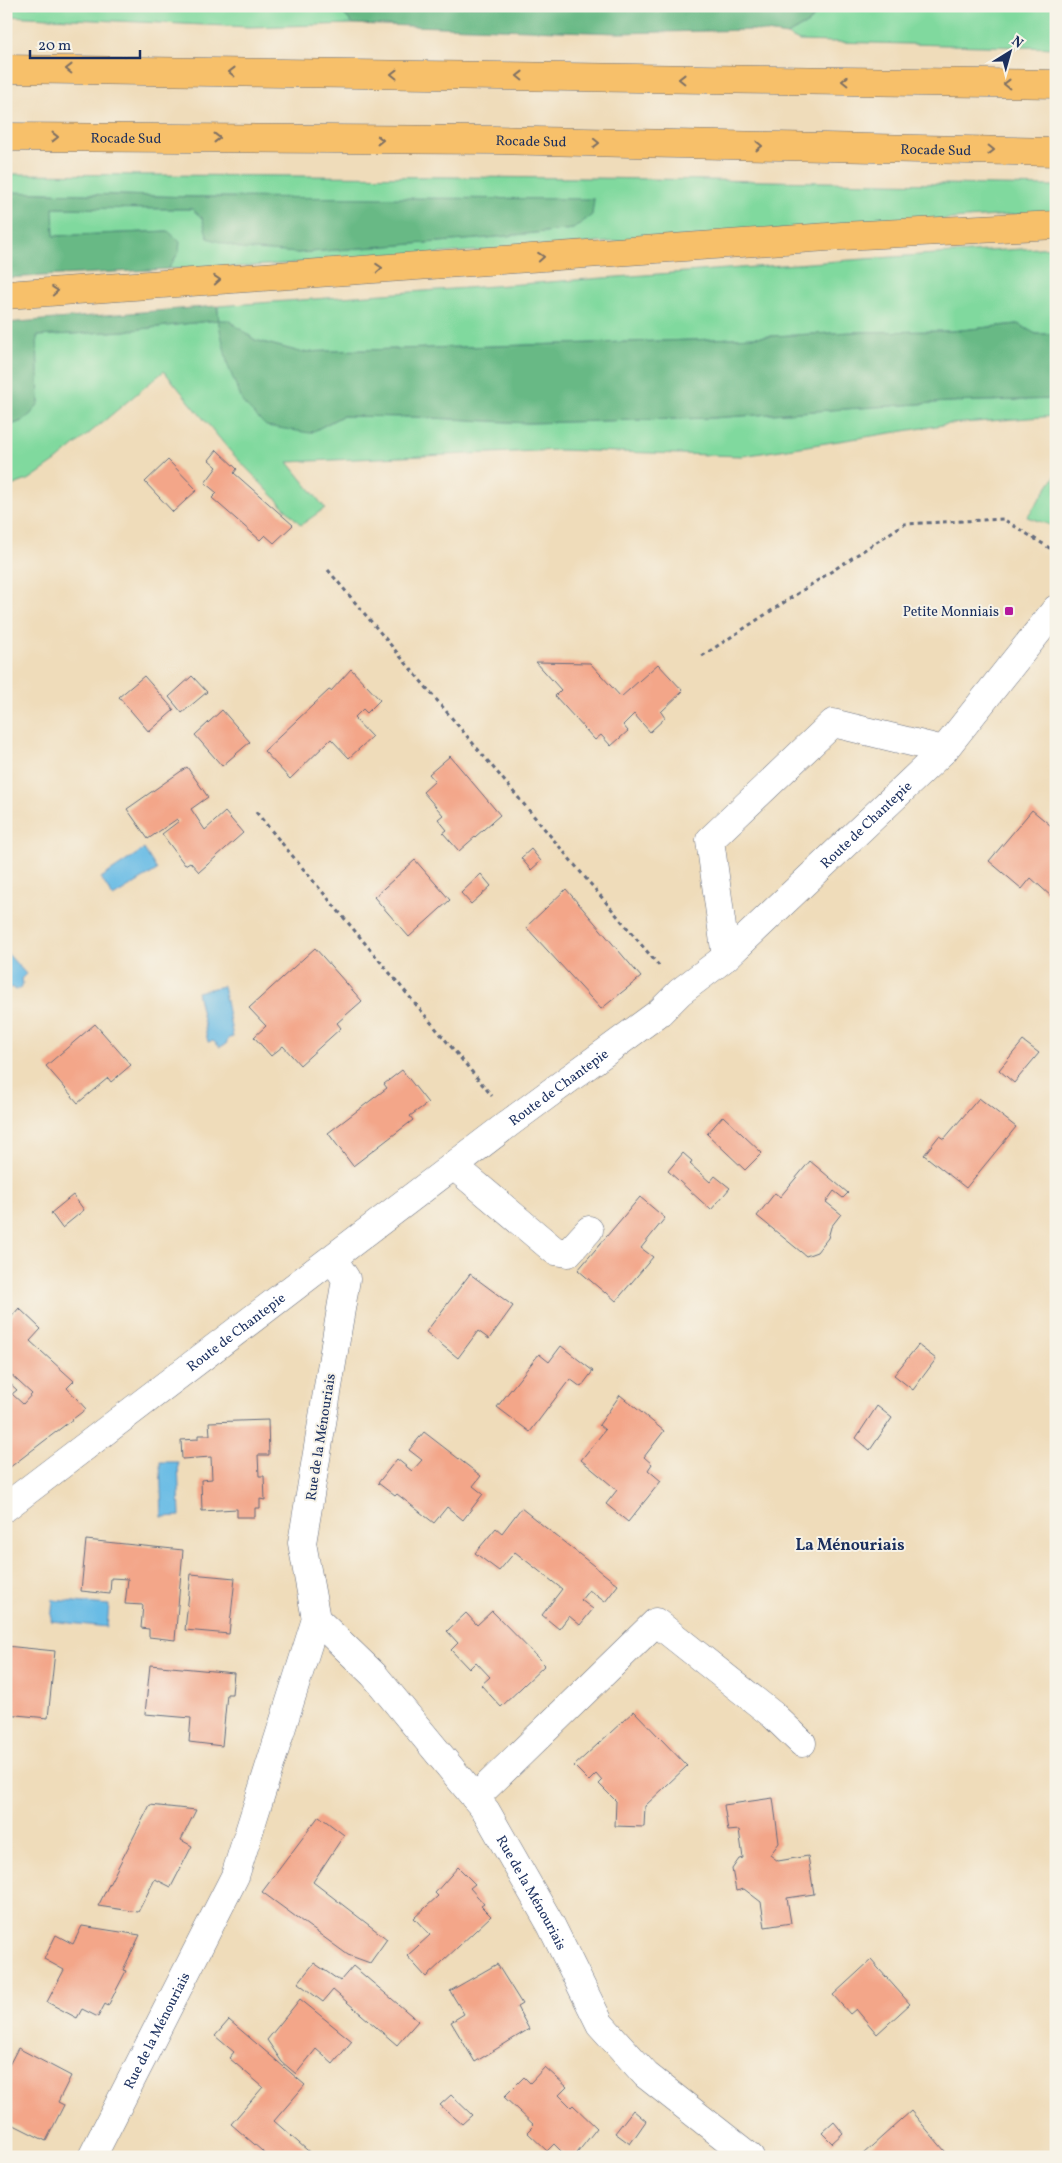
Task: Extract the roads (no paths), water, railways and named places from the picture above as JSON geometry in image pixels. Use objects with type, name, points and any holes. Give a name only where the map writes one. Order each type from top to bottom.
[{"type":"highway","points":[[12,67],[1056,84]]},
{"type":"highway","name":"Rocade Sud","points":[[6,137],[505,141],[1056,152]]},
{"type":"highway","points":[[6,295],[822,238],[1056,225]]},
{"type":"street","name":"Route de Chantepie","points":[[6,1507],[512,1121],[660,1012],[680,992],[726,956],[944,750],[1056,609]]},
{"type":"street","points":[[726,956],[710,840],[826,729],[833,723],[944,750]]},
{"type":"street","points":[[454,1166],[554,1251],[568,1253],[589,1230]]},
{"type":"street","name":"Rue de la Ménouriais","points":[[92,2157],[235,1876],[316,1619],[302,1543],[346,1280],[333,1259]]},
{"type":"street","name":"Rue de la Ménouriais","points":[[316,1619],[374,1675],[486,1811],[551,1925],[600,2024],[646,2075],[750,2157]]},
{"type":"street","points":[[475,1798],[656,1622],[773,1716],[802,1743]]},
{"type":"water","points":[[144,849],[157,870],[113,897],[101,878]]},
{"type":"water","points":[[6,952],[26,974],[21,979],[23,983],[21,988],[15,990],[11,987],[6,992]]},
{"type":"water","points":[[223,986],[233,1037],[229,1038],[226,1044],[220,1047],[213,1041],[208,1042],[197,992]]},
{"type":"water","points":[[160,1462],[178,1462],[180,1516],[162,1517]]},
{"type":"water","points":[[53,1600],[109,1605],[107,1627],[51,1621]]},
{"type":"place","name":"Petite Monniais","points":[[1009,611]]},
{"type":"district","name":"La Ménouriais","points":[[850,1544]]}]
